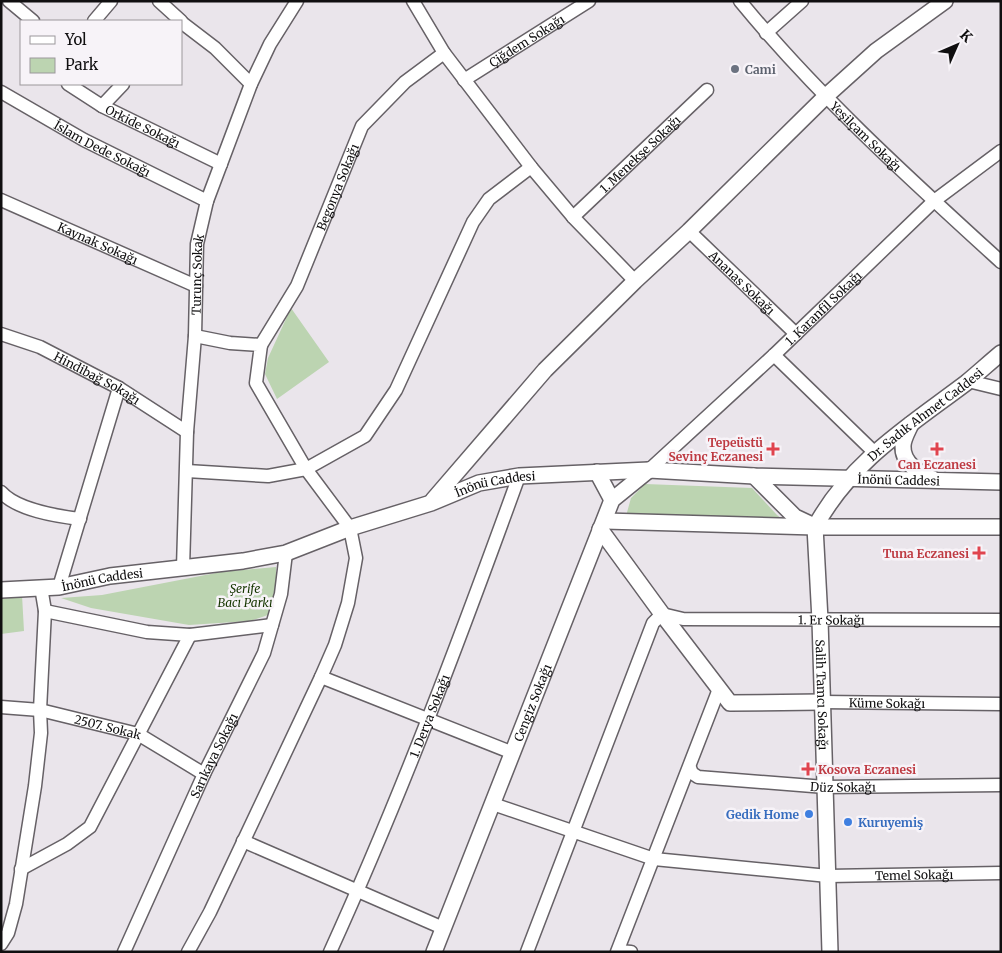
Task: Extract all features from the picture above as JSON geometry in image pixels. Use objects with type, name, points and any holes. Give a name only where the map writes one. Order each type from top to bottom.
[{"type":"street","points":[[9,1],[32,20]]},
{"type":"street","points":[[95,20],[111,1]]},
{"type":"street","points":[[159,1],[180,20]]},
{"type":"street","name":"Turunç Sokak","points":[[183,568],[187,432],[194,336],[197,244],[207,201],[251,84],[270,44],[296,1]]},
{"type":"street","points":[[413,1],[444,53],[531,167],[573,217],[635,281]]},
{"type":"street","name":"Çiğdem Sokağı","points":[[464,80],[588,1]]},
{"type":"street","name":"Yeşilçam Sokağı","points":[[740,1],[766,33],[826,97],[934,201],[1001,262]]},
{"type":"street","points":[[766,33],[802,1]]},
{"type":"street","points":[[431,503],[545,370],[635,281],[876,51],[945,1]]},
{"type":"street","points":[[182,22],[215,48],[251,84]]},
{"type":"street","name":"Begonya Sokağı","points":[[261,345],[297,286],[362,126],[406,82],[444,53]]},
{"type":"street","name":"Orkide Sokağı","points":[[70,85],[102,106],[221,164]]},
{"type":"street","points":[[102,106],[122,85]]},
{"type":"street","name":"1. Menekşe Sokağı","points":[[573,217],[707,90]]},
{"type":"street","name":"İslam Dede Sokağı","points":[[1,92],[84,140],[207,201]]},
{"type":"street","name":"1. Karanfil Sokağı","points":[[650,470],[774,355],[934,201],[1001,151]]},
{"type":"street","points":[[187,471],[268,476],[306,469],[365,436],[396,390],[473,222],[489,199],[531,167]]},
{"type":"street","name":"Kaynak Sokağı","points":[[1,200],[196,286]]},
{"type":"street","name":"Ananas Sokağı","points":[[689,231],[796,334]]},
{"type":"street","name":"Hindibağ Sokağı","points":[[1,334],[40,347],[119,388],[187,432]]},
{"type":"street","points":[[188,952],[210,912],[322,677],[348,603],[356,558],[350,528],[306,469],[256,383],[261,345],[230,343],[194,336]]},
{"type":"street","name":"Dr. Sadık Ahmet Caddesi","points":[[816,526],[848,479],[874,452],[968,381],[1001,353]]},
{"type":"street","points":[[774,355],[874,452]]},
{"type":"street","points":[[968,381],[1001,389]]},
{"type":"street","points":[[59,586],[119,388]]},
{"type":"street","points":[[912,423],[902,446],[905,459],[920,474],[939,481]]},
{"type":"street","points":[[597,472],[612,500],[650,470]]},
{"type":"street","name":"İnönü Caddesi","points":[[1,590],[59,586],[110,576],[243,561],[286,553],[350,528],[431,503],[479,483],[519,476],[650,470],[754,476],[1001,482]]},
{"type":"street","name":"1. Derya Sokağı","points":[[330,952],[358,892],[428,720],[519,476]]},
{"type":"street","points":[[754,476],[795,517],[816,526]]},
{"type":"street","points":[[1,492],[8,500],[21,505],[55,516],[80,518]]},
{"type":"street","name":"Cengiz Sokağı","points":[[434,952],[494,804],[612,500]]},
{"type":"street","points":[[603,525],[1001,527]]},
{"type":"street","points":[[603,525],[662,614],[719,689],[618,951],[630,952]]},
{"type":"street","name":"Salih Tamcı Sokağı","points":[[816,526],[830,952]]},
{"type":"street","name":"Sarıkaya Sokağı","points":[[124,952],[204,774],[264,653],[281,594],[286,553]]},
{"type":"street","points":[[1,944],[8,933],[16,904],[41,733],[40,710],[45,612],[41,587]]},
{"type":"street","points":[[45,612],[147,632],[190,636],[272,625]]},
{"type":"street","points":[[527,952],[653,623],[662,614]]},
{"type":"street","name":"1. Er Sokağı","points":[[662,614],[683,619],[1001,620]]},
{"type":"street","points":[[21,869],[67,844],[90,827],[190,636]]},
{"type":"street","points":[[322,677],[513,753]]},
{"type":"street","name":"Küme Sokağı","points":[[719,689],[730,703],[1001,704]]},
{"type":"street","name":"2507. Sokak","points":[[1,707],[40,710],[138,734],[204,774]]},
{"type":"street","name":"Düz Sokağı","points":[[690,768],[692,773],[698,777],[825,787],[1001,785]]},
{"type":"street","name":"Temel Sokağı","points":[[494,804],[654,859],[828,876],[1001,872]]},
{"type":"street","points":[[243,841],[443,928]]},
{"type":"green space","points":[[291,308],[329,362],[277,399],[265,374],[268,358]]},
{"type":"green space","points":[[645,484],[752,488],[786,522],[626,516],[631,498]]},
{"type":"green space","name":"Şerife Bacı Parkı","points":[[276,567],[276,585],[268,615],[250,621],[189,625],[91,608],[61,598],[102,595],[221,572]]},
{"type":"green space","points":[[22,595],[24,631],[1,634],[1,597]]},
{"type":"place","name":"Cami","points":[[735,69]]},
{"type":"place","name":"Tepeüstü Sevinç Eczanesi","points":[[773,449]]},
{"type":"place","name":"Can Eczanesi","points":[[937,449]]},
{"type":"place","name":"Tuna Eczanesi","points":[[979,553]]},
{"type":"place","name":"Kosova Eczanesi","points":[[808,769]]},
{"type":"place","name":"Gedik Home","points":[[809,814]]},
{"type":"place","name":"Kuruyemiş","points":[[848,822]]}]
